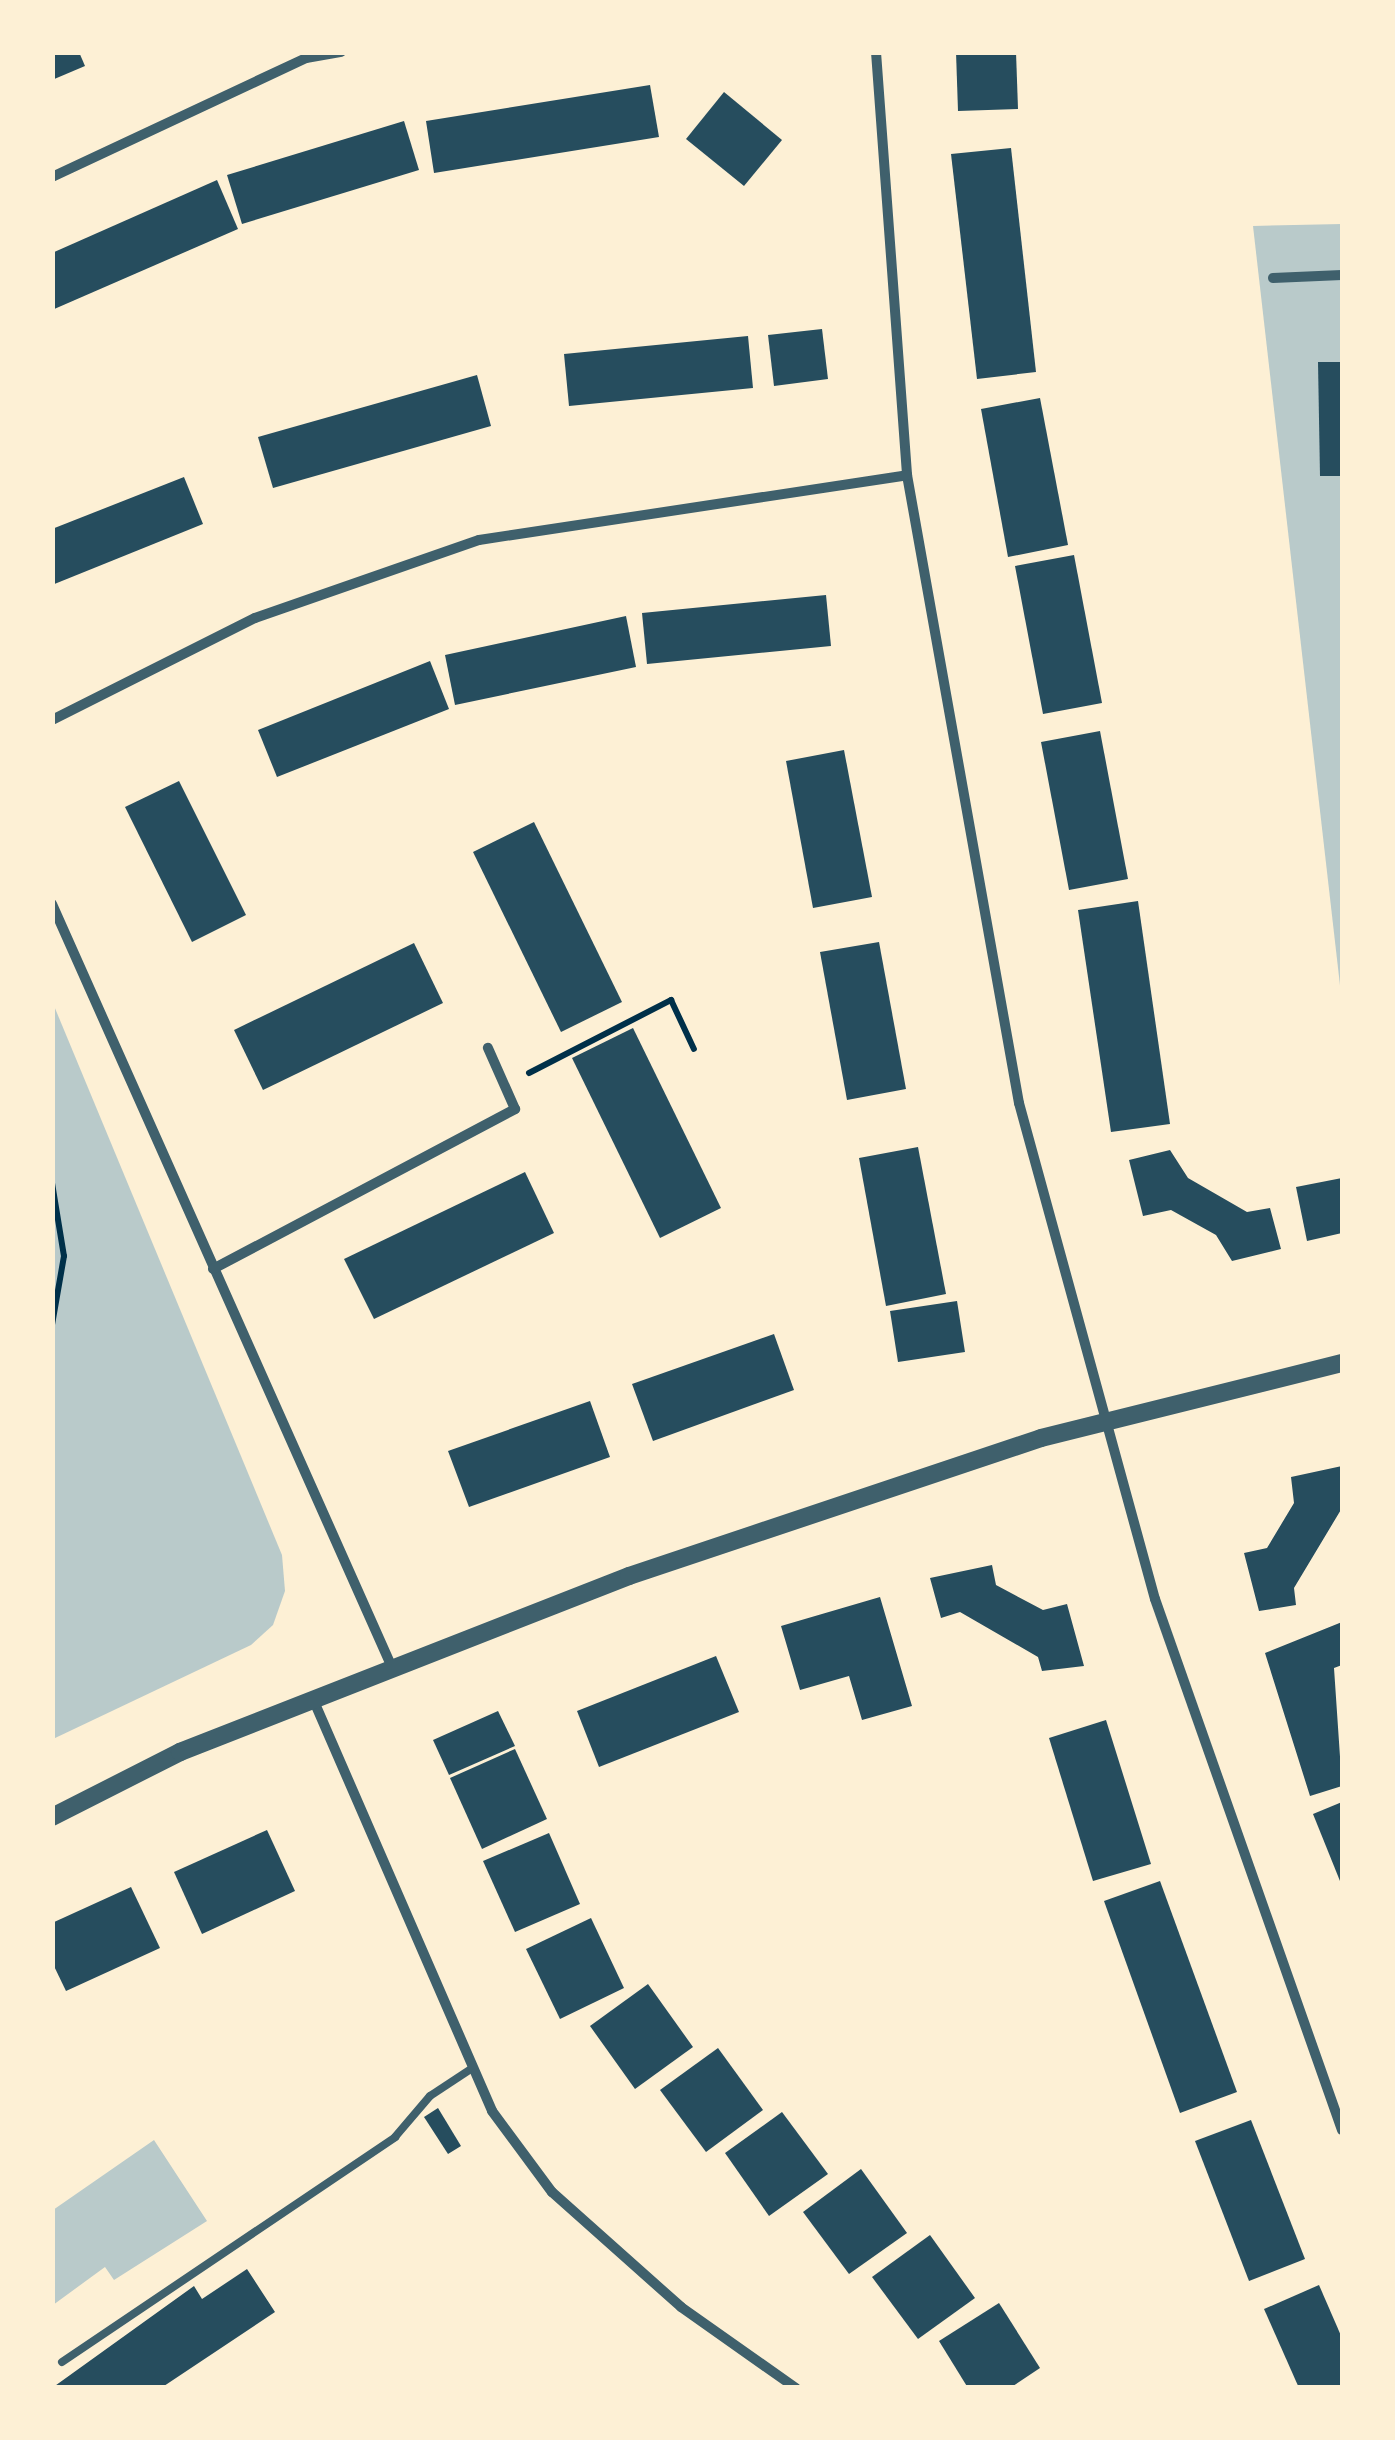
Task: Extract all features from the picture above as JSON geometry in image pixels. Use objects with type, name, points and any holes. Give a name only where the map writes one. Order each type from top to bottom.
[{"type":"street","points":[[52,177],[306,55],[341,52]]},
{"type":"street","points":[[876,52],[907,475],[1019,1103],[1111,1417],[1155,1599],[1342,2130]]},
{"type":"street","points":[[1273,278],[1342,276]]},
{"type":"street","points":[[52,720],[255,618],[479,540],[907,475]]},
{"type":"street","points":[[52,904],[391,1665]]},
{"type":"street","points":[[213,1269],[514,1109],[488,1048]]},
{"type":"street","points":[[52,1817],[391,1665],[1111,1417],[1342,1363]]},
{"type":"street","points":[[312,1698],[471,2069],[552,2192],[681,2308],[796,2388]]},
{"type":"lane","points":[[62,2362],[395,2137],[430,2096],[471,2069]]},
{"type":"path","points":[[504,1086],[671,1000],[694,1049]]},
{"type":"path","points":[[52,1184],[64,1256],[52,1325]]},
{"type":"shaded area","points":[[1342,224],[1342,994],[1341,994],[1253,226]]},
{"type":"shaded area","points":[[52,1001],[282,1555],[285,1591],[273,1625],[251,1645],[53,1739]]},
{"type":"shaded area","points":[[154,2140],[207,2221],[114,2280],[105,2267],[53,2305],[53,2210]]},
{"type":"building","points":[[52,52],[79,52],[85,66],[52,80]]},
{"type":"building","points":[[956,52],[1016,52],[1018,109],[958,111]]},
{"type":"building","points":[[650,85],[659,137],[434,173],[426,121]]},
{"type":"building","points":[[724,92],[782,140],[744,186],[686,139]]},
{"type":"building","points":[[404,121],[419,170],[242,224],[227,175]]},
{"type":"building","points":[[1011,148],[1036,372],[977,379],[951,154]]},
{"type":"building","points":[[217,180],[238,229],[52,310],[52,253]]},
{"type":"building","points":[[822,329],[828,379],[774,386],[768,335]]},
{"type":"building","points":[[748,336],[753,388],[569,406],[564,354]]},
{"type":"building","points":[[1318,362],[1342,362],[1342,476],[1320,476]]},
{"type":"building","points":[[477,375],[491,426],[273,488],[258,437]]},
{"type":"building","points":[[1040,398],[1068,545],[1008,557],[981,409]]},
{"type":"building","points":[[184,477],[203,524],[52,585],[52,529]]},
{"type":"building","points":[[1074,555],[1102,703],[1043,714],[1015,566]]},
{"type":"building","points":[[826,595],[831,646],[647,664],[642,613]]},
{"type":"building","points":[[626,616],[636,667],[455,705],[445,655]]},
{"type":"building","points":[[430,661],[449,709],[277,777],[258,730]]},
{"type":"building","points":[[1100,731],[1128,879],[1069,890],[1041,742]]},
{"type":"building","points":[[844,750],[872,897],[813,908],[786,761]]},
{"type":"building","points":[[179,781],[246,915],[192,942],[125,807]]},
{"type":"building","points":[[534,822],[622,1002],[561,1032],[473,852]]},
{"type":"building","points":[[1138,901],[1170,1124],[1111,1132],[1078,910]]},
{"type":"building","points":[[879,942],[906,1089],[847,1100],[820,952]]},
{"type":"building","points":[[414,943],[443,1003],[263,1090],[234,1030]]},
{"type":"building","points":[[633,1028],[721,1208],[660,1238],[572,1058]]},
{"type":"building","points":[[918,1147],[946,1294],[886,1306],[859,1158]]},
{"type":"building","points":[[1170,1150],[1188,1178],[1247,1212],[1270,1208],[1281,1249],[1232,1261],[1216,1235],[1171,1210],[1143,1216],[1129,1160]]},
{"type":"building","points":[[525,1172],[554,1233],[374,1319],[344,1259]]},
{"type":"building","points":[[1342,1178],[1342,1233],[1307,1241],[1296,1187]]},
{"type":"building","points":[[957,1301],[965,1352],[898,1362],[890,1311]]},
{"type":"building","points":[[774,1334],[794,1390],[653,1441],[632,1384]]},
{"type":"building","points":[[590,1401],[610,1457],[469,1507],[448,1451]]},
{"type":"building","points":[[1342,1466],[1342,1508],[1294,1588],[1296,1605],[1259,1611],[1244,1553],[1267,1548],[1294,1503],[1291,1477]]},
{"type":"building","points":[[992,1565],[996,1585],[1043,1610],[1067,1604],[1084,1666],[1042,1671],[1038,1657],[960,1612],[941,1618],[930,1578]]},
{"type":"building","points":[[880,1597],[912,1706],[862,1720],[849,1676],[800,1690],[781,1626]]},
{"type":"building","points":[[1342,1622],[1342,1665],[1334,1668],[1342,1786],[1310,1796],[1265,1653]]},
{"type":"building","points":[[716,1656],[739,1712],[599,1767],[577,1711]]},
{"type":"building","points":[[498,1711],[515,1746],[449,1775],[433,1740]]},
{"type":"building","points":[[1106,1720],[1151,1864],[1093,1881],[1049,1738]]},
{"type":"building","points":[[515,1749],[547,1819],[482,1849],[450,1778]]},
{"type":"building","points":[[1342,1802],[1342,1886],[1313,1814]]},
{"type":"building","points":[[267,1830],[295,1891],[202,1934],[174,1872]]},
{"type":"building","points":[[549,1833],[580,1904],[515,1932],[483,1861]]},
{"type":"building","points":[[1160,1881],[1237,2092],[1180,2113],[1104,1901]]},
{"type":"building","points":[[131,1887],[160,1948],[66,1991],[52,1962],[52,1923]]},
{"type":"building","points":[[591,1918],[624,1988],[560,2019],[526,1949]]},
{"type":"building","points":[[648,1984],[693,2047],[635,2089],[590,2026]]},
{"type":"building","points":[[718,2048],[763,2110],[706,2152],[660,2090]]},
{"type":"building","points":[[438,2108],[461,2146],[448,2154],[424,2117]]},
{"type":"building","points":[[782,2112],[828,2174],[769,2216],[725,2153]]},
{"type":"building","points":[[1251,2120],[1305,2259],[1249,2281],[1195,2141]]},
{"type":"building","points":[[861,2169],[907,2233],[849,2274],[803,2212]]},
{"type":"building","points":[[930,2235],[975,2298],[918,2339],[872,2277]]},
{"type":"building","points":[[247,2269],[275,2312],[161,2388],[52,2388],[194,2286],[202,2299]]},
{"type":"building","points":[[1319,2285],[1342,2338],[1342,2388],[1299,2388],[1264,2309]]},
{"type":"building","points":[[999,2303],[1040,2368],[1010,2388],[968,2388],[939,2341]]}]
